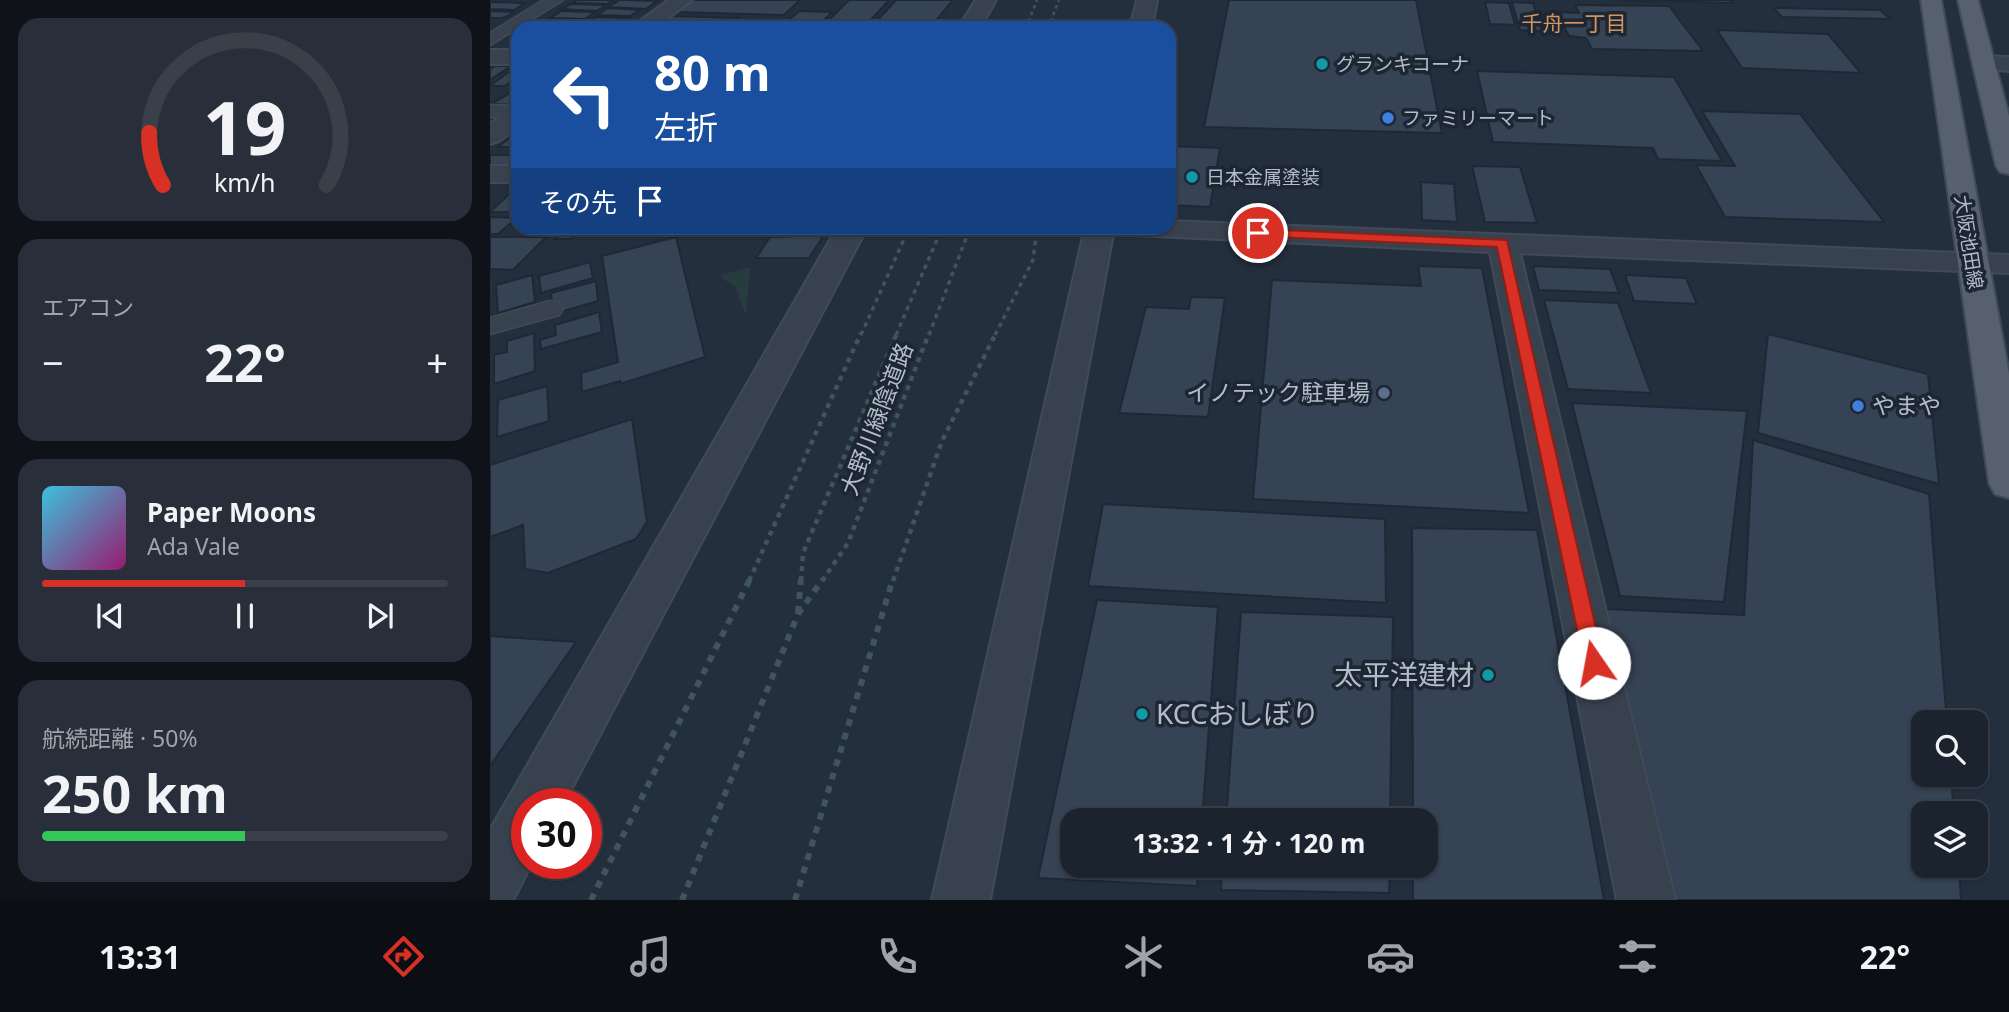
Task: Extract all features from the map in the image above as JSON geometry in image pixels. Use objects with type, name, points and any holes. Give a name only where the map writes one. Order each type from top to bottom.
[{"type":"main road","name":"大阪池田線","points":[[1931,0],[2009,484]]},
{"type":"main road","points":[[1968,0],[2008,155]]},
{"type":"street","points":[[651,21],[682,0]]},
{"type":"street","points":[[973,21],[986,0]]},
{"type":"street","points":[[1142,21],[1147,0]]},
{"type":"street","points":[[490,57],[511,57]]},
{"type":"street","points":[[1984,63],[2009,64]]},
{"type":"street","points":[[490,136],[511,119]]},
{"type":"street","points":[[490,174],[511,174]]},
{"type":"street","points":[[1176,230],[2009,264]]},
{"type":"street","points":[[543,788],[848,235]]},
{"type":"street","points":[[961,900],[1099,235]]},
{"type":"street","points":[[1503,243],[1646,900]]},
{"type":"street","points":[[490,885],[511,847]]},
{"type":"lane","points":[[521,21],[555,0]]},
{"type":"lane","points":[[490,40],[511,27]]},
{"type":"lane","points":[[490,111],[511,112]]},
{"type":"lane","points":[[490,326],[550,309]]},
{"type":"path","points":[[1029,21],[1037,0]]},
{"type":"path","points":[[1051,21],[1059,0]]},
{"type":"path","points":[[591,900],[732,618],[905,235]]},
{"type":"path","name":"大野川緑陰道路","points":[[798,614],[803,553],[939,235]]},
{"type":"path","name":"大野川緑陰道路","points":[[682,900],[798,614],[848,543],[967,235]]},
{"type":"path","points":[[795,900],[883,608],[942,441],[1033,260],[1036,235]]},
{"type":"green space","points":[[750,267],[746,316],[735,286],[721,275]]},
{"type":"building","points":[[577,0],[613,0],[607,4],[573,3]]},
{"type":"building","points":[[620,0],[657,1],[646,9],[608,7]]},
{"type":"building","points":[[691,0],[800,0],[784,15],[676,12]]},
{"type":"building","points":[[849,0],[889,0],[870,21],[828,21]]},
{"type":"building","points":[[896,0],[953,0],[936,21],[877,21]]},
{"type":"building","name":"グランキコーナ","points":[[1229,0],[1416,0],[1442,133],[1204,127]]},
{"type":"building","points":[[1617,0],[1730,0],[1732,3]]},
{"type":"building","points":[[490,2],[525,3],[514,10],[490,9]]},
{"type":"building","points":[[1485,2],[1509,3],[1515,25],[1490,24]]},
{"type":"building","points":[[1512,2],[1533,3],[1542,31],[1520,30]]},
{"type":"building","points":[[571,4],[606,5],[597,11],[561,9]]},
{"type":"building","points":[[1575,5],[1669,6],[1703,51],[1592,49],[1586,38],[1569,36],[1556,12],[1579,13]]},
{"type":"building","points":[[608,8],[640,10],[630,16],[597,15]]},
{"type":"building","points":[[1774,8],[1880,10],[1890,19],[1782,17]]},
{"type":"building","points":[[490,11],[515,12],[503,18],[490,18]]},
{"type":"building","points":[[561,11],[595,12],[585,19],[551,18]]},
{"type":"building","points":[[799,11],[832,12],[823,21],[788,21]]},
{"type":"building","points":[[668,16],[738,18],[734,21],[662,21]]},
{"type":"building","points":[[595,17],[628,18],[624,21],[588,21]]},
{"type":"building","points":[[551,19],[583,20],[582,21],[547,21]]},
{"type":"building","points":[[1717,30],[1828,34],[1861,73],[1742,68]]},
{"type":"building","points":[[495,66],[511,66],[490,80],[490,69]]},
{"type":"building","points":[[511,70],[511,82],[505,86],[490,86]]},
{"type":"building","points":[[1477,71],[1674,77],[1722,161],[1658,159],[1653,148],[1493,142]]},
{"type":"building","points":[[511,92],[511,105],[492,104]]},
{"type":"building","points":[[1702,111],[1800,114],[1884,222],[1725,217],[1696,165],[1735,166]]},
{"type":"building","points":[[511,137],[511,147],[498,147]]},
{"type":"building","name":"日本金属塗装","points":[[1176,146],[1220,148],[1210,207],[1176,205]]},
{"type":"building","points":[[490,155],[511,155],[510,167],[490,167]]},
{"type":"building","points":[[1472,166],[1520,167],[1537,223],[1485,222]]},
{"type":"building","points":[[1421,182],[1454,184],[1457,222],[1422,220]]},
{"type":"building","points":[[511,193],[511,212],[490,212]]},
{"type":"building","points":[[490,217],[511,218],[511,223],[498,234],[490,234]]},
{"type":"building","points":[[559,235],[575,235],[571,239],[555,239]]},
{"type":"building","points":[[824,235],[809,258],[756,258],[770,237]]},
{"type":"building","points":[[490,237],[546,237],[513,270],[490,269]]},
{"type":"building","points":[[676,237],[705,357],[620,384],[620,381],[582,392],[581,373],[618,362],[602,256]]},
{"type":"building","points":[[590,262],[593,278],[541,293],[539,276]]},
{"type":"building","name":"イノテック駐車場","points":[[1418,266],[1482,268],[1529,513],[1253,499],[1272,280],[1421,286]]},
{"type":"building","points":[[1533,266],[1610,269],[1619,293],[1539,290]]},
{"type":"building","points":[[532,275],[535,302],[498,313],[496,285]]},
{"type":"building","points":[[1625,275],[1686,278],[1697,304],[1634,301]]},
{"type":"building","points":[[596,281],[598,301],[553,314],[551,293]]},
{"type":"building","points":[[1191,297],[1225,298],[1208,417],[1119,413],[1146,307],[1189,309]]},
{"type":"building","points":[[1544,300],[1618,303],[1651,393],[1568,389]]},
{"type":"building","points":[[599,312],[602,332],[541,349],[540,340],[556,335],[555,325]]},
{"type":"building","points":[[534,333],[535,371],[494,384],[494,355],[507,352],[507,341]]},
{"type":"building","points":[[1768,334],[1928,374],[1939,484],[1758,433]]},
{"type":"building","points":[[547,386],[549,421],[497,437],[498,400]]},
{"type":"building","points":[[1572,403],[1747,411],[1724,602],[1620,596]]},
{"type":"building","points":[[632,419],[647,522],[636,539],[548,573],[525,569],[523,525],[490,537],[490,465]]},
{"type":"building","points":[[1753,440],[1929,494],[1946,710],[1911,710],[1911,787],[1952,787],[1953,801],[1911,801],[1911,878],[1960,878],[1961,900],[1675,900],[1605,609],[1744,615]]},
{"type":"building","points":[[1103,504],[1385,519],[1386,603],[1088,586]]},
{"type":"building","name":"太平洋建材","points":[[1412,528],[1537,530],[1604,900],[1413,900],[1413,878],[1438,878],[1438,808],[1413,808]]},
{"type":"building","name":"KCCおしぼり","points":[[1097,600],[1218,607],[1203,808],[1060,808],[1060,878],[1198,878],[1197,886],[1038,878]]},
{"type":"building","points":[[1241,612],[1393,617],[1390,808],[1227,808]]},
{"type":"building","points":[[490,636],[576,642],[490,766]]},
{"type":"building","points":[[1222,878],[1390,878],[1389,893],[1221,890]]},
{"type":"place","name":"グランキコーナ","points":[[1322,64]]},
{"type":"place","name":"ファミリーマート","points":[[1388,118]]},
{"type":"place","name":"日本金属塗装","points":[[1192,177]]},
{"type":"place","name":"イノテック駐車場","points":[[1384,393]]},
{"type":"place","name":"やまや","points":[[1858,406]]},
{"type":"place","name":"太平洋建材","points":[[1488,675]]},
{"type":"place","name":"KCCおしぼり","points":[[1142,714]]},
{"type":"district","name":"千舟一丁目","points":[[1574,24]]},
{"type":"route","points":[[1258,233],[1503,243],[1594,663]]}]
